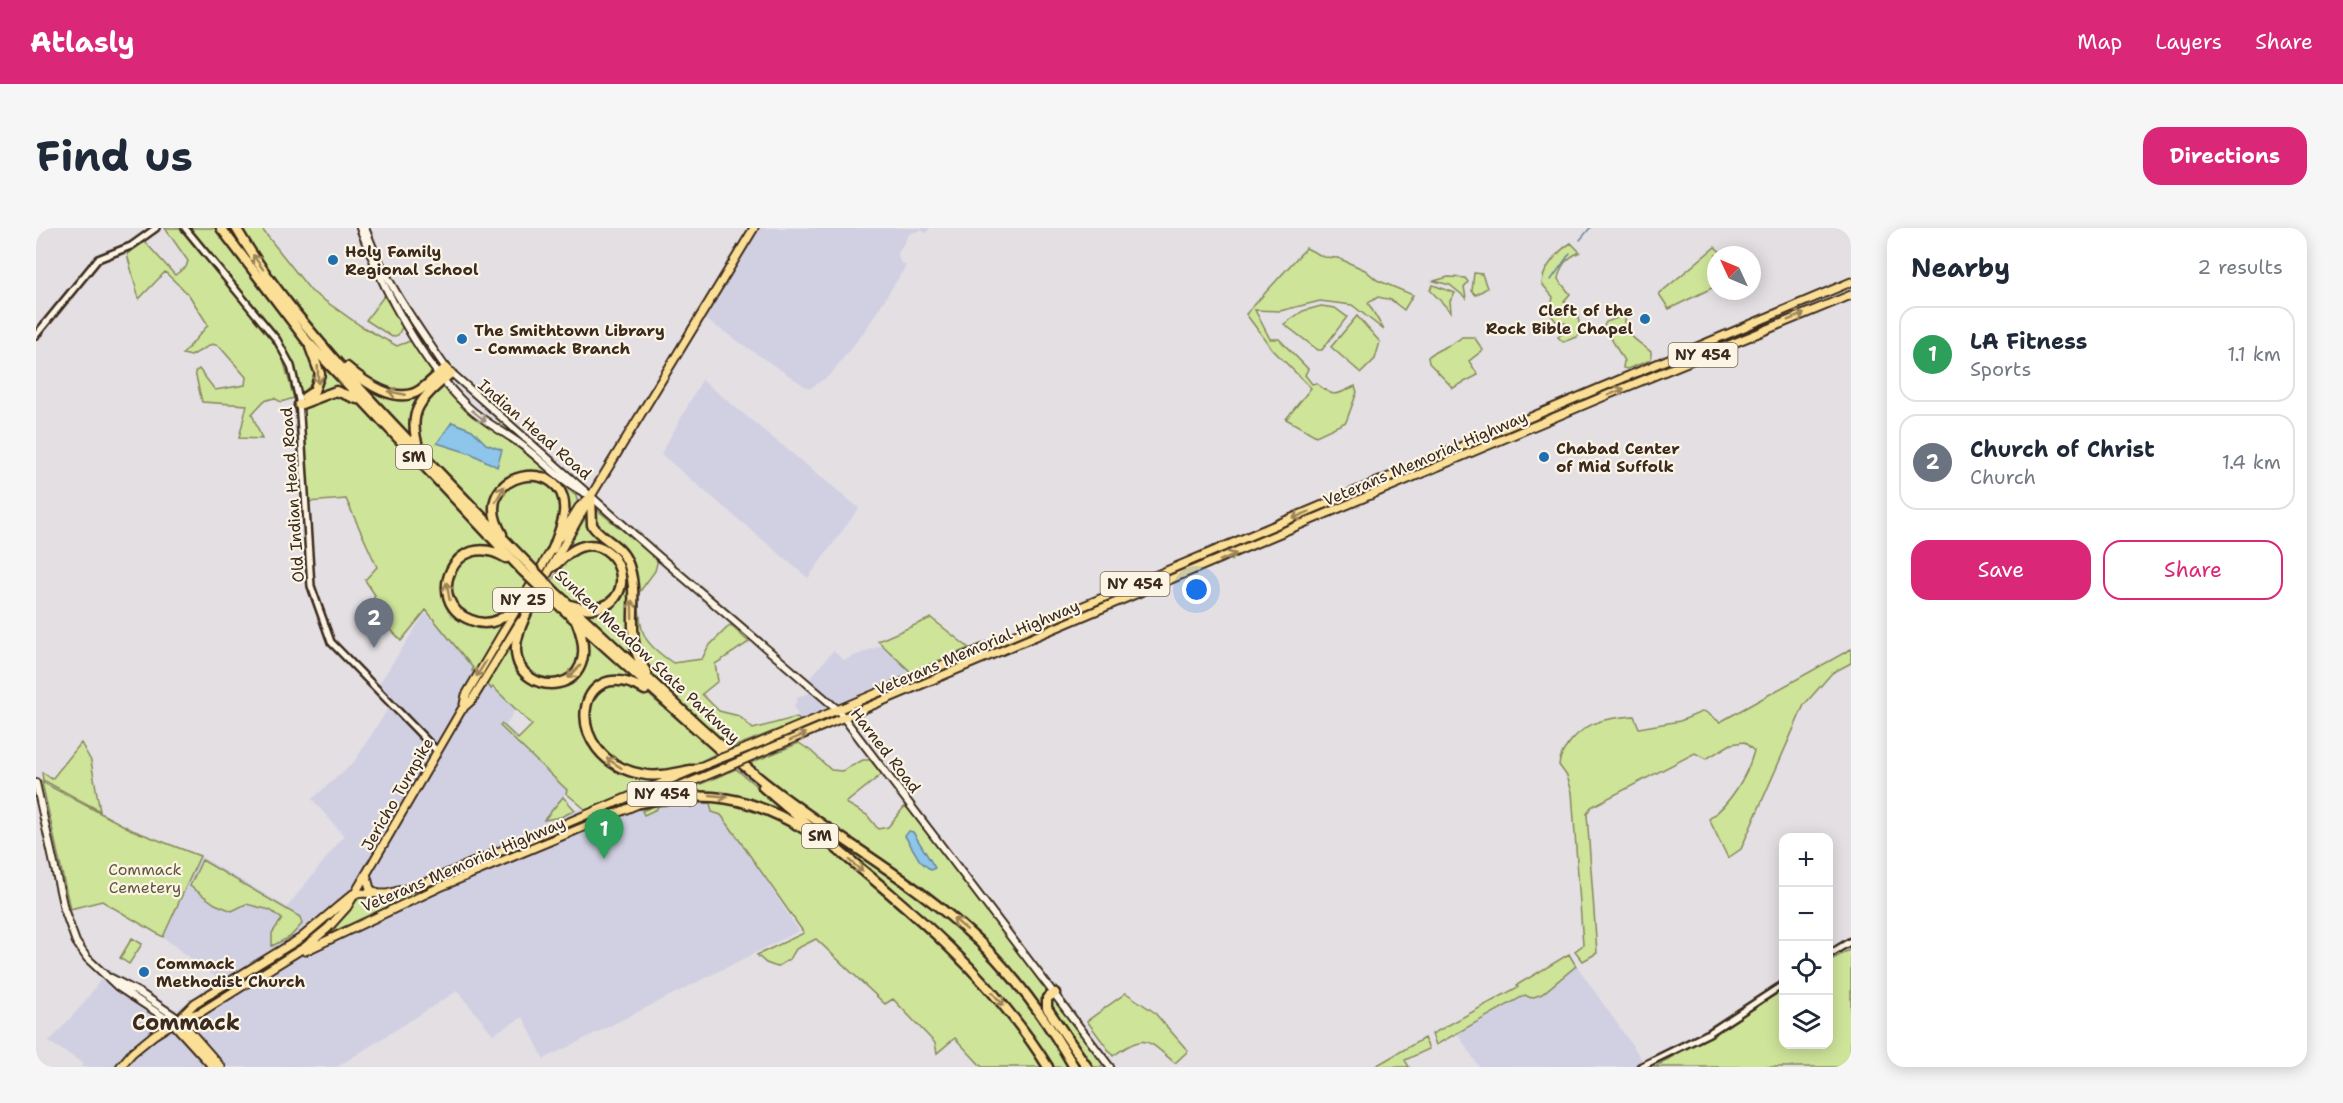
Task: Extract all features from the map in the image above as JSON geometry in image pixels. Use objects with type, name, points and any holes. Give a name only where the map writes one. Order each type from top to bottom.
[{"type":"highway","name":"Sunken Meadow State Parkway","points":[[221,228],[307,341],[514,563],[524,567]]},
{"type":"highway","name":"Sunken Meadow State Parkway","points":[[236,228],[261,266],[323,346],[422,456],[510,546],[524,567],[575,620],[665,703],[945,943],[1014,1017],[1048,1067]]},
{"type":"highway","points":[[299,402],[319,384],[318,366],[307,341]]},
{"type":"highway","points":[[323,346],[359,377],[397,395],[410,395],[445,374]]},
{"type":"highway","points":[[422,456],[414,436],[416,411],[427,394],[445,374]]},
{"type":"highway","points":[[299,402],[336,391],[344,392],[365,404]]},
{"type":"highway","points":[[510,546],[497,524],[495,500],[508,482],[519,476],[529,475],[549,481],[562,499],[564,514],[553,549]]},
{"type":"highway","points":[[591,496],[592,525],[621,550],[629,565],[634,644],[639,660],[654,683]]},
{"type":"highway","points":[[554,566],[570,552],[586,545],[604,549],[620,567],[621,587],[609,604],[591,609],[569,605]]},
{"type":"highway","points":[[514,563],[490,550],[467,553],[449,572],[446,591],[455,610],[463,617],[482,623],[499,620],[527,601]]},
{"type":"highway","name":"Sunken Meadow State Parkway","points":[[554,596],[569,605],[780,794],[815,821],[926,896],[963,926],[1021,988],[1074,1067]]},
{"type":"highway","points":[[527,601],[516,651],[519,666],[531,678],[539,682],[557,684],[565,681],[582,664],[585,650],[575,620]]},
{"type":"highway","points":[[665,703],[631,682],[610,682],[601,685],[587,701],[583,717],[585,726],[600,752],[621,767],[653,776],[691,770]]},
{"type":"highway","points":[[640,803],[695,795],[746,801],[779,814],[827,842]]},
{"type":"highway","points":[[1055,993],[1047,998],[1047,1008],[1087,1067]]},
{"type":"main road","name":"Indian Head Road","points":[[360,228],[400,314],[483,420],[522,445],[574,488],[591,496]]},
{"type":"main road","name":"Indian Head Road","points":[[365,228],[385,276],[445,374],[591,496]]},
{"type":"main road","name":"Jericho Turnpike","points":[[527,601],[554,566],[591,496],[754,228]]},
{"type":"main road","name":"Veterans Memorial Highway","points":[[355,893],[395,893],[420,885],[1851,282]]},
{"type":"main road","name":"Veterans Memorial Highway","points":[[289,957],[457,879],[1848,297]]},
{"type":"main road","name":"Jericho Turnpike","points":[[176,1021],[201,1012],[289,957],[328,928],[347,907],[462,709],[472,700],[553,549],[579,507],[591,496]]},
{"type":"main road","name":"Harned Road","points":[[591,496],[837,709],[1110,1067]]},
{"type":"main road","points":[[36,783],[64,909],[80,949],[111,978],[140,993],[176,1021],[221,1067]]},
{"type":"main road","points":[[366,874],[370,889],[379,894]]},
{"type":"main road","name":"Jericho Turnpike","points":[[120,1067],[135,1050],[176,1021],[195,1003],[270,959],[319,924],[355,893]]},
{"type":"main road","points":[[275,966],[279,959],[303,943],[319,924]]},
{"type":"main road","points":[[255,978],[270,959]]},
{"type":"main road","points":[[247,983],[258,966]]},
{"type":"main road","points":[[243,975],[247,983]]},
{"type":"main road","points":[[176,1021],[213,1067]]},
{"type":"street","points":[[36,335],[98,259],[137,243],[156,228]]},
{"type":"street","name":"Old Indian Head Road","points":[[184,228],[285,352],[291,366],[299,402],[311,586],[332,642],[437,751]]},
{"type":"street","points":[[1833,953],[1851,941]]},
{"type":"street","points":[[1640,1067],[1708,1033],[1779,987]]},
{"type":"shaded area","points":[[758,228],[930,228],[926,233],[921,230],[909,234],[898,253],[900,262],[906,266],[866,329],[830,375],[809,389],[705,319]]},
{"type":"shaded area","points":[[702,380],[859,508],[808,578],[661,454]]},
{"type":"shaded area","points":[[425,613],[519,703],[506,725],[571,788],[544,819],[561,817],[575,810],[714,800],[799,931],[544,1059],[523,1017],[493,1034],[457,991],[337,1067],[227,1067],[177,1010],[218,979],[163,937],[200,856],[287,907],[344,836],[312,799],[354,762],[393,701],[379,684]]},
{"type":"shaded area","points":[[882,645],[911,672],[800,720],[794,707],[798,697],[815,691],[806,683],[833,651],[844,660]]},
{"type":"shaded area","points":[[1577,966],[1643,1061],[1633,1067],[1479,1067],[1458,1034]]},
{"type":"shaded area","points":[[108,969],[177,1010],[176,1026],[210,1067],[81,1067],[83,1063],[49,1042],[83,1004]]},
{"type":"green space","points":[[165,228],[182,228],[280,349],[294,398],[281,402],[274,398],[264,401],[252,414],[262,439],[239,438],[247,405],[202,402],[195,372],[199,369],[215,390],[245,385],[246,377],[219,346],[212,344],[191,356],[183,354],[208,325],[189,295],[165,272],[139,299],[127,254],[145,242],[175,275],[186,267],[188,261]]},
{"type":"green space","points":[[188,228],[218,228],[264,294],[303,341],[317,370],[314,388],[301,395],[292,359],[284,346]]},
{"type":"green space","points":[[239,228],[261,228],[311,291],[361,326],[397,346],[413,340],[430,363],[433,371],[431,377],[415,389],[399,392],[383,389],[361,376],[342,361],[309,326],[279,288]]},
{"type":"green space","points":[[1571,243],[1580,252],[1565,262],[1558,279],[1570,294],[1564,301],[1577,313],[1580,327],[1584,330],[1577,337],[1563,342],[1558,337],[1567,330],[1565,323],[1557,322],[1550,314],[1553,297],[1542,284],[1545,272],[1552,260]]},
{"type":"green space","points":[[1306,248],[1324,257],[1338,258],[1365,270],[1377,280],[1413,295],[1404,310],[1391,300],[1378,297],[1368,303],[1384,330],[1352,305],[1320,301],[1280,311],[1255,310],[1270,339],[1279,339],[1308,369],[1305,375],[1312,384],[1316,383],[1334,394],[1355,386],[1357,392],[1346,422],[1316,436],[1286,419],[1311,388],[1272,349],[1246,314]]},
{"type":"green space","points":[[1707,254],[1707,290],[1669,309],[1659,294]]},
{"type":"green space","points":[[1474,273],[1482,274],[1487,288],[1476,295],[1472,291]]},
{"type":"green space","points":[[1448,277],[1465,278],[1468,282],[1464,287],[1466,298],[1450,285],[1434,281]]},
{"type":"green space","points":[[1433,285],[1455,293],[1450,301],[1451,312],[1430,290]]},
{"type":"green space","points":[[384,296],[403,325],[398,335],[392,337],[366,320]]},
{"type":"green space","points":[[1321,306],[1335,308],[1347,317],[1322,350],[1318,350],[1284,324],[1303,311]]},
{"type":"green space","points":[[1626,315],[1625,322],[1628,332],[1651,352],[1651,360],[1627,369],[1623,368],[1624,361],[1604,326],[1606,322]]},
{"type":"green space","points":[[1357,316],[1380,342],[1375,359],[1361,373],[1331,347]]},
{"type":"green space","points":[[1462,337],[1474,337],[1483,350],[1469,361],[1478,375],[1453,388],[1429,363],[1428,357]]},
{"type":"green space","points":[[314,353],[351,393],[340,389],[302,401],[318,389]]},
{"type":"green space","points":[[343,366],[395,397],[437,378],[424,393],[413,440]]},
{"type":"green space","points":[[442,384],[466,408],[528,454],[576,496],[578,504],[563,528],[558,487],[522,474],[494,498],[499,532],[436,466],[425,451],[415,426],[421,408]]},
{"type":"green space","points":[[333,393],[357,402],[508,557],[483,549],[471,550],[458,556],[446,596],[478,624],[509,615],[477,671],[472,671],[473,668],[426,610],[401,641],[370,607],[375,595],[365,580],[377,567],[346,499],[307,502],[302,409]]},
{"type":"green space","points":[[529,477],[546,484],[556,492],[560,503],[557,528],[536,567],[509,540],[497,518],[500,497],[506,488]]},
{"type":"green space","points":[[596,509],[658,559],[655,571],[638,594],[641,627],[654,648],[673,663],[702,659],[708,647],[730,625],[749,642],[715,664],[718,681],[702,694],[719,711],[739,716],[753,729],[797,717],[800,721],[728,749],[659,684],[641,657],[636,631],[633,575],[622,556],[594,523]]},
{"type":"green space","points":[[588,513],[589,523],[613,545],[627,563],[641,669],[573,607],[611,604],[624,579],[610,550],[574,547],[571,542]]},
{"type":"green space","points":[[594,547],[609,555],[620,578],[608,599],[602,604],[588,608],[572,602],[551,582],[571,553]]},
{"type":"green space","points":[[489,552],[511,564],[527,582],[509,609],[494,619],[479,620],[467,615],[457,606],[451,594],[449,581],[453,568],[462,559]]},
{"type":"green space","points":[[542,596],[563,614],[580,636],[582,655],[579,663],[567,676],[559,680],[537,679],[520,662],[518,641]]},
{"type":"green space","points":[[931,618],[969,648],[911,672],[878,641]]},
{"type":"green space","points":[[516,633],[525,676],[567,682],[580,665],[584,654],[582,633],[642,686],[626,679],[590,692],[581,709],[582,720],[597,751],[612,764],[667,777],[586,810],[566,793],[567,790],[500,726],[502,724],[518,739],[532,725],[493,687],[491,689],[486,681]]},
{"type":"green space","points":[[1851,649],[1851,663],[1832,673],[1804,705],[1741,849],[1728,858],[1709,819],[1731,797],[1747,770],[1754,751],[1744,742],[1731,744],[1706,759],[1695,753],[1591,807],[1587,814],[1597,953],[1583,961],[1575,951],[1583,945],[1572,792],[1567,776],[1559,765],[1571,741],[1592,724],[1616,718],[1634,716],[1639,728],[1680,721],[1704,711],[1720,722]]},
{"type":"green space","points":[[617,682],[643,690],[717,753],[682,769],[663,774],[643,773],[612,758],[599,745],[591,731],[587,716],[589,702],[599,690]]},
{"type":"green space","points":[[81,743],[91,761],[100,811],[43,780],[42,772],[52,779]]},
{"type":"green space","points":[[799,743],[831,770],[842,771],[863,760],[870,760],[882,774],[846,803],[867,815],[878,829],[888,827],[905,806],[910,810],[1047,989],[1043,1007],[1040,1008],[994,953],[799,806],[748,764]]},
{"type":"green space","points":[[736,769],[805,827],[752,800],[727,794],[680,793]]},
{"type":"green space","name":"Commack Cemetery","points":[[42,782],[132,830],[200,856],[163,937],[102,901],[70,909]]},
{"type":"green space","points":[[563,797],[575,810],[561,817],[544,820]]},
{"type":"green space","points":[[680,799],[749,803],[799,828],[836,854],[968,969],[1000,1004],[1045,1067],[982,1067],[955,1038],[937,1053],[935,1043],[893,999],[885,1004],[816,939],[796,949],[790,959],[777,967],[766,963],[757,955],[804,933],[721,815],[712,812],[710,803],[692,804],[691,808],[690,804],[658,806],[657,809],[644,815],[642,811],[663,802]]},
{"type":"green space","points":[[785,802],[895,877],[948,918],[972,940],[1017,987],[1071,1067],[1051,1067],[993,989]]},
{"type":"green space","points":[[202,860],[300,917],[302,924],[290,937],[272,946],[272,933],[282,919],[270,910],[246,904],[232,911],[215,904],[190,886]]},
{"type":"green space","points":[[432,885],[432,887],[330,933],[359,898],[400,896]]},
{"type":"green space","points":[[132,938],[142,944],[129,964],[120,958]]},
{"type":"green space","points":[[1851,949],[1851,1067],[1655,1067],[1779,992],[1779,1049],[1833,1049],[1833,959]]},
{"type":"green space","points":[[1569,954],[1576,966],[1542,994],[1531,998],[1525,995],[1436,1045],[1432,1034],[1518,987],[1517,985]]},
{"type":"green space","points":[[1126,993],[1154,1012],[1188,1051],[1175,1063],[1152,1044],[1146,1042],[1133,1044],[1113,1056],[1087,1021]]},
{"type":"green space","points":[[1051,999],[1056,1001],[1109,1067],[1089,1067],[1049,1008]]},
{"type":"green space","points":[[1424,1038],[1429,1049],[1405,1060],[1409,1067],[1374,1067]]},
{"type":"water","points":[[452,422],[472,430],[486,444],[502,450],[497,467],[472,454],[437,443]]},
{"type":"water","points":[[909,831],[913,832],[935,868],[931,870],[920,861],[905,836]]},
{"type":"waterway","points":[[1580,240],[1590,228]]},
{"type":"waterway","points":[[1551,280],[1570,253]]},
{"type":"place","name":"Holy Family Regional School","points":[[333,260]]},
{"type":"place","name":"Cleft of the Rock Bible Chapel","points":[[1645,319]]},
{"type":"place","name":"The Smithtown Library - Commack Branch","points":[[462,339]]},
{"type":"place","name":"Chabad Center of Mid Suffolk","points":[[1544,457]]},
{"type":"place","name":"Church of Christ","points":[[374,648]]},
{"type":"place","name":"LA Fitness","points":[[604,859]]},
{"type":"place","name":"Commack Methodist Church","points":[[144,972]]},
{"type":"district","name":"Commack","points":[[186,1022]]}]
